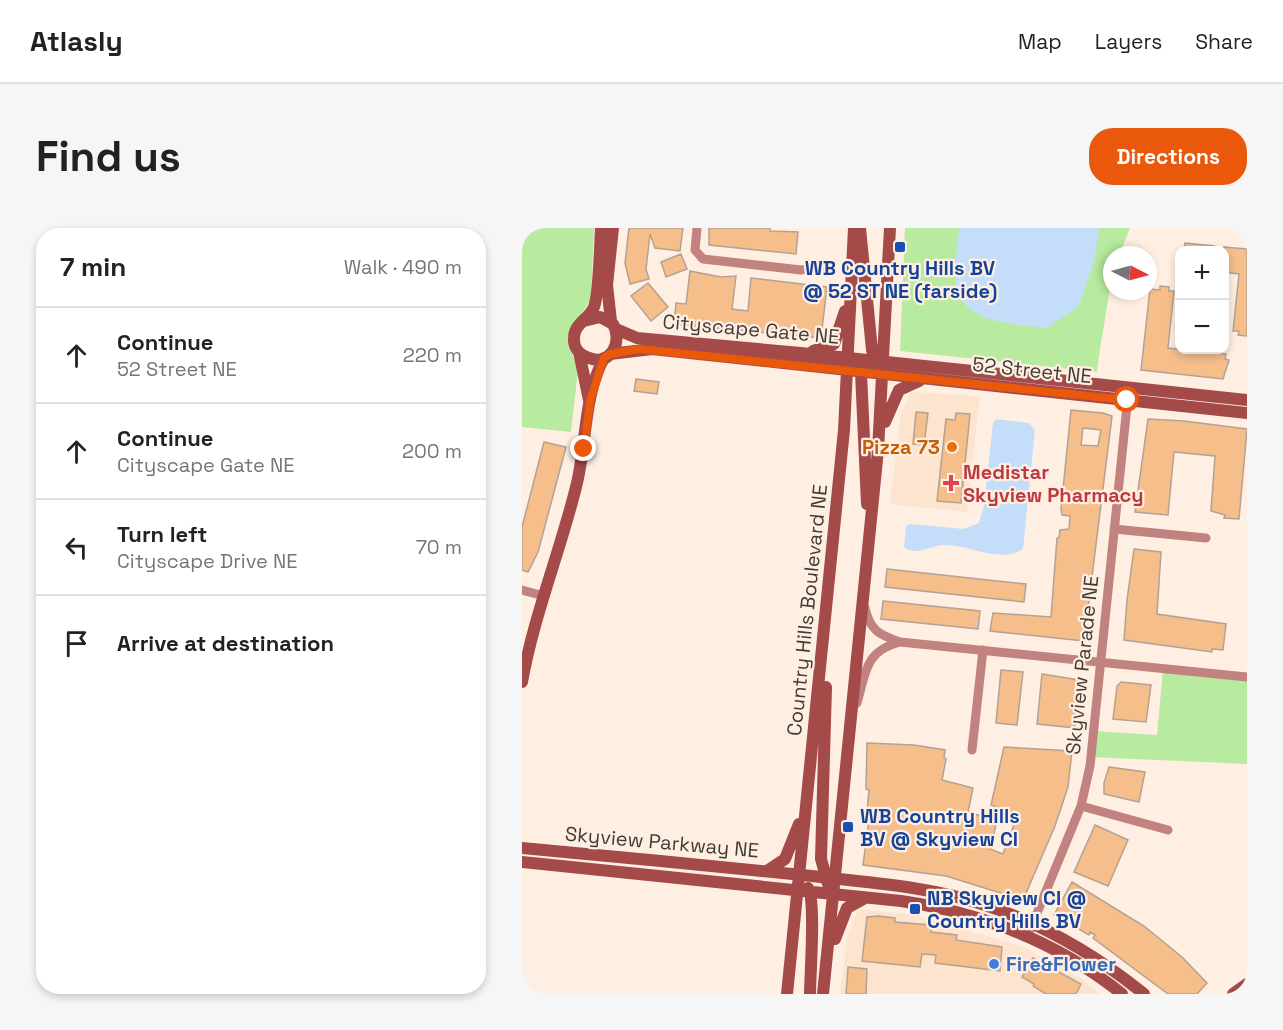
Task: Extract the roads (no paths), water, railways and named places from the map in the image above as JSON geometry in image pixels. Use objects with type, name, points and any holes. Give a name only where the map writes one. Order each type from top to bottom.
[{"type":"street","points":[[590,401],[574,337],[575,330],[584,321],[595,303],[602,228]]},
{"type":"street","points":[[522,682],[544,596],[576,488],[590,401],[607,356],[616,346],[606,285],[612,228]]},
{"type":"street","points":[[697,228],[695,250],[704,260],[801,270],[823,266]]},
{"type":"street","name":"Country Hills Boulevard NE","points":[[787,994],[828,599],[848,372],[854,228]]},
{"type":"street","points":[[860,228],[881,366]]},
{"type":"street","points":[[830,879],[853,716],[879,450],[881,366],[890,228]]},
{"type":"street","points":[[801,353],[821,350],[834,344],[838,338],[852,272]]},
{"type":"street","points":[[584,321],[595,317],[613,325]]},
{"type":"street","name":"Cityscape Gate NE","points":[[613,325],[631,338],[848,358],[881,366]]},
{"type":"street","name":"Cityscape Gate NE","points":[[607,356],[652,349],[848,372]]},
{"type":"street","points":[[579,352],[593,360],[607,356]]},
{"type":"street","points":[[848,358],[861,373],[869,550]]},
{"type":"street","name":"52 Street NE","points":[[881,366],[925,379],[1247,400]]},
{"type":"street","name":"52 Street NE","points":[[848,372],[861,373],[881,366],[1128,394],[1247,413]]},
{"type":"street","points":[[879,450],[888,411],[895,395],[906,384],[925,379]]},
{"type":"street","name":"Skyview Parade NE","points":[[1027,936],[1081,806],[1090,766],[1128,394]]},
{"type":"street","points":[[1114,529],[1206,538]]},
{"type":"street","points":[[522,590],[544,596]]},
{"type":"street","points":[[823,994],[834,895],[821,859],[828,599]]},
{"type":"street","points":[[864,603],[869,625],[874,631],[900,642],[1247,677]]},
{"type":"street","points":[[853,716],[873,654],[885,646],[900,642]]},
{"type":"street","points":[[972,750],[983,650]]},
{"type":"street","points":[[767,871],[782,863],[789,852],[808,791]]},
{"type":"street","points":[[1081,806],[1168,830]]},
{"type":"street","name":"Skyview Parkway NE","points":[[522,848],[767,871],[950,895],[1000,910],[1033,924],[1107,966],[1144,994]]},
{"type":"street","name":"Skyview Parkway NE","points":[[522,862],[866,898],[949,909],[978,917],[1027,936],[1084,966],[1122,994]]},
{"type":"street","points":[[799,875],[811,893],[810,994]]},
{"type":"street","points":[[825,979],[843,914],[851,904],[866,898]]},
{"type":"street","points":[[1233,994],[1247,984]]},
{"type":"water","points":[[959,228],[1099,228],[1094,262],[1079,306],[1047,328],[1002,322],[974,312],[964,303],[957,291],[955,269]]},
{"type":"water","points":[[996,419],[1029,423],[1035,430],[1023,549],[1005,555],[945,545],[919,551],[904,547],[906,526],[911,524],[964,529],[979,523],[984,505],[993,423]]},
{"type":"place","name":"WB Country Hills BV @ 52 ST NE (farside)","points":[[900,247]]},
{"type":"place","name":"Pizza 73","points":[[952,447]]},
{"type":"place","name":"Medistar Skyview Pharmacy","points":[[951,483]]},
{"type":"place","name":"WB Country Hills BV @ Skyview CI","points":[[848,827]]},
{"type":"place","name":"NB Skyview CI @ Country Hills BV","points":[[915,909]]},
{"type":"place","name":"Fire&Flower","points":[[994,964]]}]
